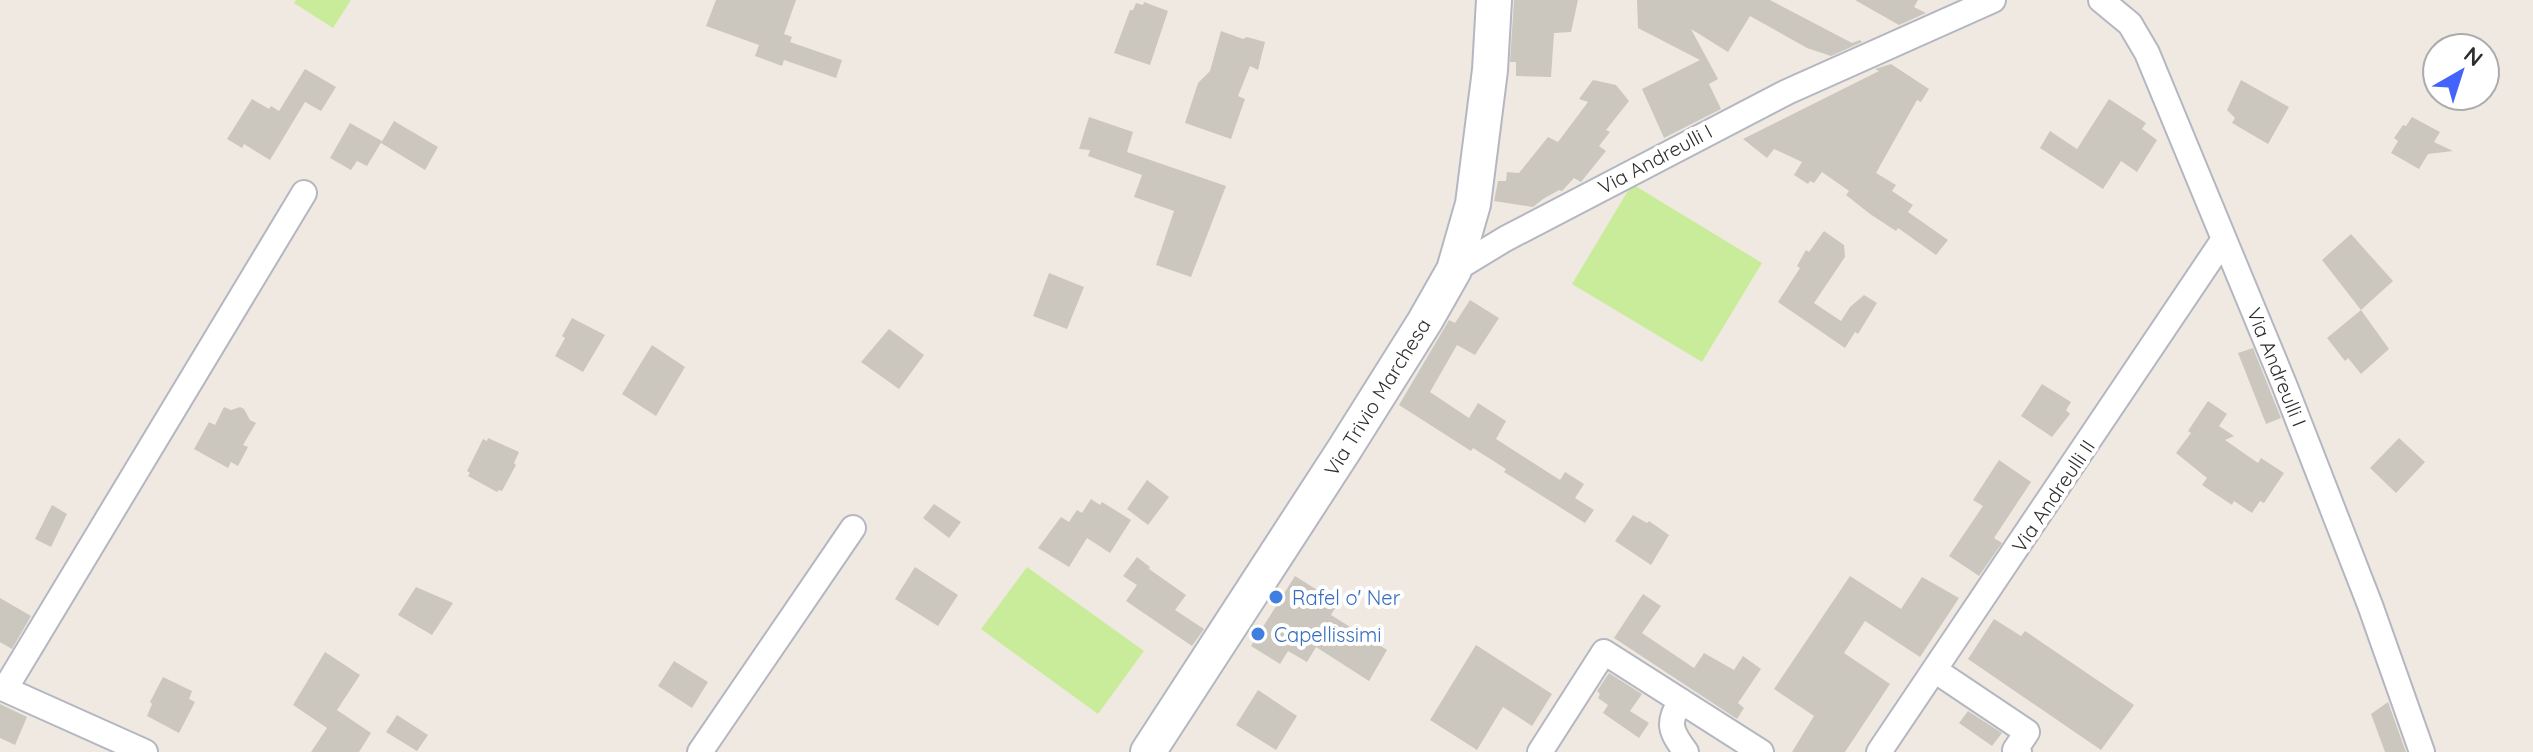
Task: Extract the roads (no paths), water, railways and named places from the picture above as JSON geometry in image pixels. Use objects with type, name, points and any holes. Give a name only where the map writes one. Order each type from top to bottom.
[{"type":"street","name":"Via Trivio Marchesa","points":[[1148,752],[1344,450],[1454,270],[1473,204],[1490,70],[1494,0]]},
{"type":"street","name":"Via Andreulli I","points":[[1454,270],[1505,239],[1698,136],[1787,92],[1993,0]]},
{"type":"street","name":"Via Andreulli I","points":[[2101,0],[2130,24],[2147,53],[2365,590],[2422,752]]},
{"type":"street","points":[[145,752],[3,688],[304,193]]},
{"type":"street","name":"Via Andreulli II","points":[[1879,752],[2224,239]]},
{"type":"street","points":[[700,752],[853,528]]},
{"type":"street","points":[[1540,752],[1604,652],[1761,752]]},
{"type":"street","points":[[1936,671],[2027,732],[2015,750],[2019,752]]},
{"type":"street","points":[[1681,701],[1673,713],[1672,733],[1686,752]]},
{"type":"place","name":"Rafel o' Ner","points":[[1276,597]]},
{"type":"place","name":"Capellissimi","points":[[1258,634]]}]
